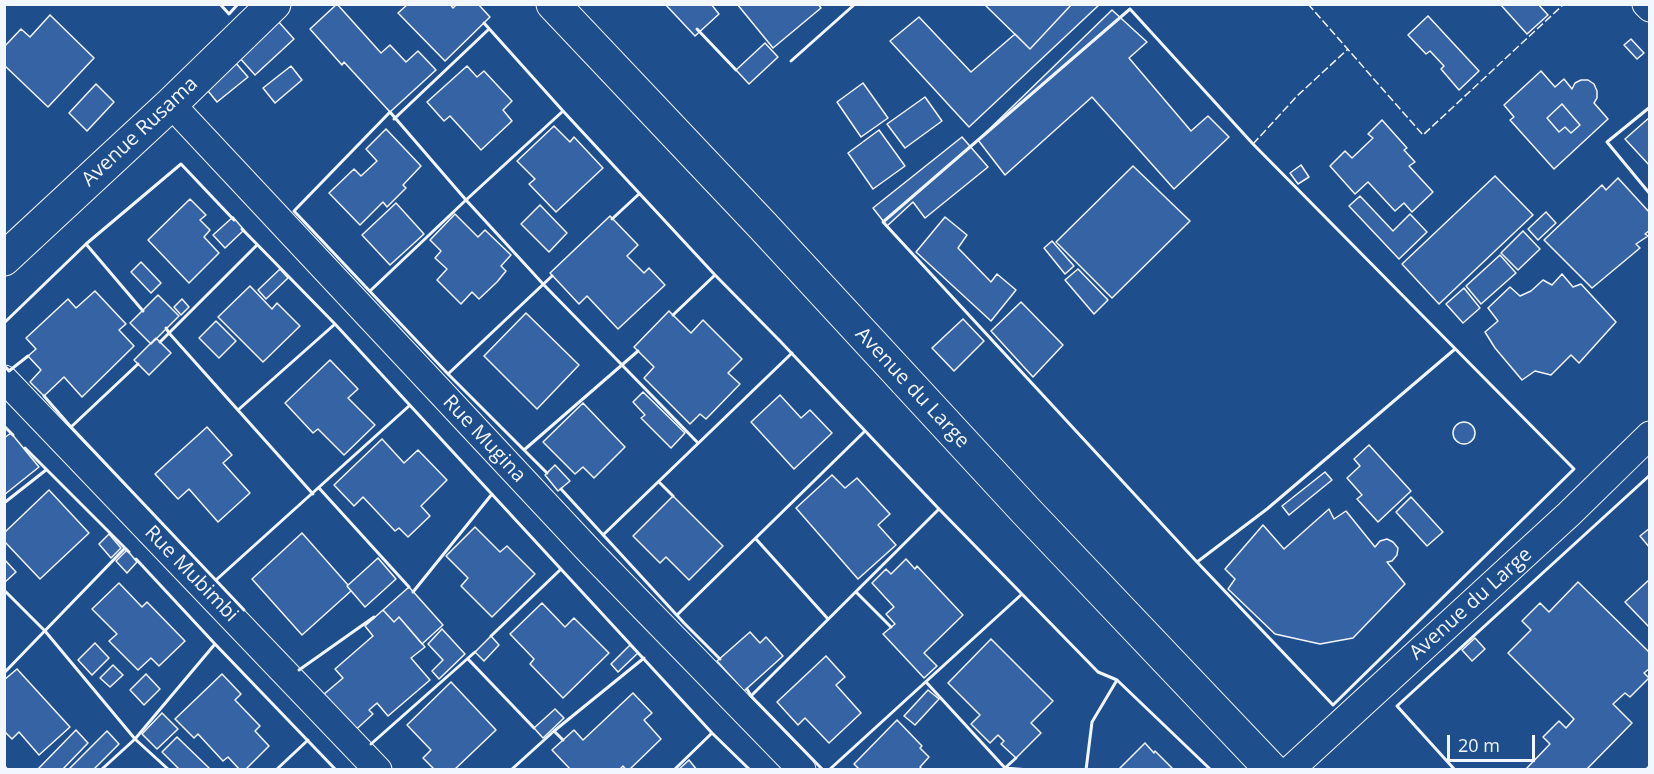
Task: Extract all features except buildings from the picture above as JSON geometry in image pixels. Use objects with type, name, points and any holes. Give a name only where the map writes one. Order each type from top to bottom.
[{"type":"main road","name":"Avenue Rusama","points":[[4,259],[171,104],[274,4]]},
{"type":"main road","name":"Avenue du Large","points":[[553,4],[763,226],[1027,512],[1272,770]]},
{"type":"street","points":[[1646,4],[1650,8]]},
{"type":"street","name":"Rue Mugina","points":[[171,104],[585,546],[802,770]]},
{"type":"street","name":"Rue Mubimbi","points":[[4,379],[378,770]]},
{"type":"street","name":"Avenue du Large","points":[[1290,770],[1569,514],[1650,435]]},
{"type":"fence","points":[[1308,4],[1423,135],[1564,4]]},
{"type":"fence","points":[[1253,144],[1297,96],[1348,49]]},
{"type":"wall","points":[[220,4],[229,14],[238,4]]},
{"type":"wall","points":[[791,61],[855,4]]},
{"type":"wall","points":[[1130,9],[1253,144],[1574,469],[1333,705],[1197,562],[883,222],[1130,9]]},
{"type":"wall","points":[[484,23],[715,275],[939,509],[1098,672],[1117,680],[1211,770]]},
{"type":"wall","points":[[394,119],[489,29]]},
{"type":"wall","points":[[697,29],[736,70]]},
{"type":"wall","points":[[1650,107],[1607,142],[1650,194]]},
{"type":"wall","points":[[370,291],[563,111]]},
{"type":"wall","points":[[547,473],[448,374],[294,211],[390,112],[544,285],[698,443]]},
{"type":"wall","points":[[4,323],[86,244],[181,164],[234,220]]},
{"type":"wall","points":[[612,219],[639,194]]},
{"type":"wall","points":[[242,229],[335,324],[712,733],[750,770]]},
{"type":"wall","points":[[86,244],[143,311]]},
{"type":"wall","points":[[160,342],[257,245]]},
{"type":"wall","points":[[673,315],[715,275]]},
{"type":"wall","points":[[448,374],[552,276]]},
{"type":"wall","points":[[238,410],[335,324]]},
{"type":"wall","points":[[166,328],[313,494]]},
{"type":"wall","points":[[1197,562],[1267,509],[1455,349]]},
{"type":"wall","points":[[524,450],[638,351]]},
{"type":"wall","points":[[603,535],[792,353]]},
{"type":"wall","points":[[4,365],[9,371],[28,356]]},
{"type":"wall","points":[[71,427],[138,364]]},
{"type":"wall","points":[[44,396],[244,610]]},
{"type":"wall","points":[[216,580],[409,406]]},
{"type":"wall","points":[[4,426],[13,435]]},
{"type":"wall","points":[[677,615],[865,431]]},
{"type":"wall","points":[[25,448],[129,552]]},
{"type":"wall","points":[[4,503],[46,470]]},
{"type":"wall","points":[[1455,770],[1397,706],[1650,475]]},
{"type":"wall","points":[[659,482],[673,496]]},
{"type":"wall","points":[[319,488],[409,587]]},
{"type":"wall","points":[[561,489],[720,659]]},
{"type":"wall","points":[[413,592],[492,494]]},
{"type":"wall","points":[[751,696],[939,509]]},
{"type":"wall","points":[[756,539],[828,619]]},
{"type":"wall","points":[[4,673],[125,548]]},
{"type":"wall","points":[[136,559],[336,770]]},
{"type":"wall","points":[[491,636],[560,570]]},
{"type":"wall","points":[[4,590],[45,631],[135,739],[169,770]]},
{"type":"wall","points":[[856,592],[891,627]]},
{"type":"wall","points":[[829,770],[1022,594]]},
{"type":"wall","points":[[299,670],[374,617]]},
{"type":"wall","points":[[101,770],[135,739],[215,644]]},
{"type":"wall","points":[[371,744],[475,652]]},
{"type":"wall","points":[[511,770],[554,731],[644,658]]},
{"type":"wall","points":[[468,659],[534,728]]},
{"type":"wall","points":[[1086,770],[1092,722],[1117,680]]},
{"type":"wall","points":[[926,682],[1005,768],[1029,770]]},
{"type":"wall","points":[[747,689],[751,696],[823,770]]},
{"type":"wall","points":[[554,731],[563,740]]},
{"type":"wall","points":[[674,770],[712,733]]},
{"type":"wall","points":[[276,770],[308,740]]},
{"type":"wall","points":[[1005,768],[1016,758]]},
{"type":"wall","points":[[4,766],[7,770]]},
{"type":"wall","points":[[1646,770],[1650,766]]}]
